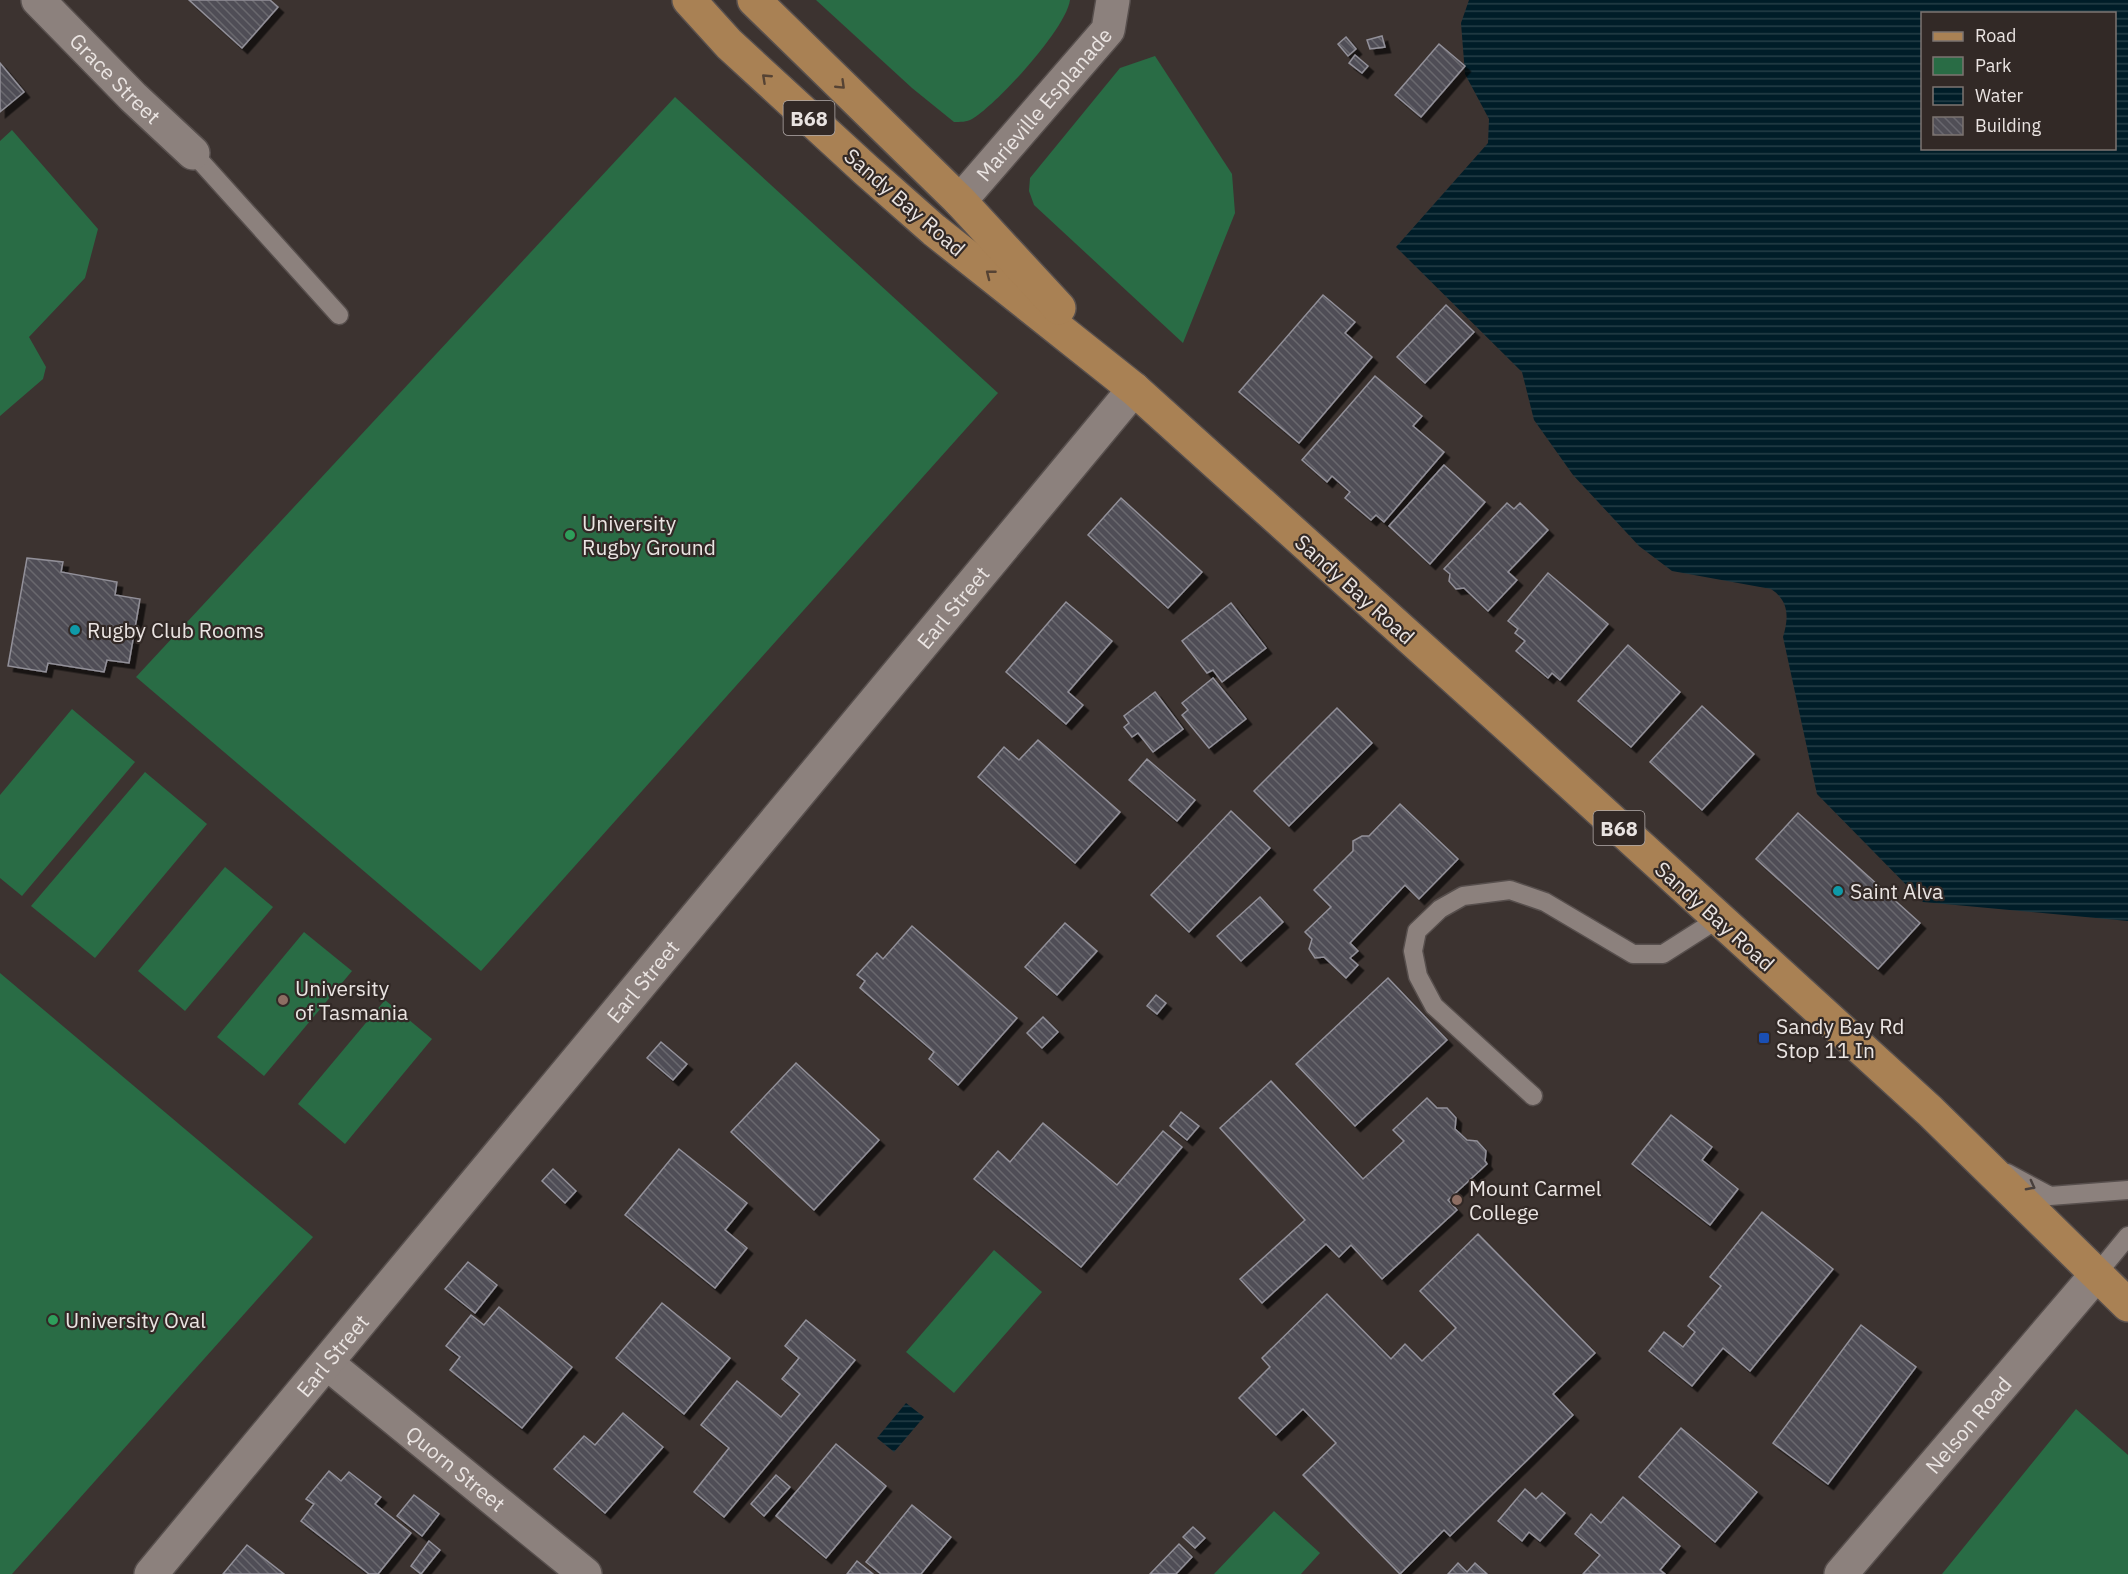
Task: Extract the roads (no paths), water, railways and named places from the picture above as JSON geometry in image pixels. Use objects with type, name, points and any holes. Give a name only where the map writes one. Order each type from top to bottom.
[{"type":"main road","name":"Sandy Bay Road","points":[[689,0],[729,44],[934,230],[1134,389],[1930,1111],[2128,1305]]},
{"type":"main road","name":"Sandy Bay Road","points":[[754,0],[960,201],[1134,389]]},
{"type":"main road","points":[[934,230],[960,201]]},
{"type":"street","name":"Grace Street","points":[[38,0],[133,97],[193,153]]},
{"type":"street","name":"Marieville Esplanade","points":[[960,201],[1108,30],[1113,0]]},
{"type":"street","name":"Earl Street","points":[[151,1574],[328,1364],[1134,389]]},
{"type":"street","name":"Nelson Road","points":[[1841,1574],[2096,1275]]},
{"type":"street","name":"Quorn Street","points":[[328,1364],[585,1574]]},
{"type":"lane","points":[[193,153],[339,315]]},
{"type":"lane","points":[[1533,1096],[1434,1006],[1418,976],[1413,951],[1417,931],[1440,909],[1463,896],[1510,890],[1545,902],[1633,954],[1663,954],[1718,919]]},
{"type":"lane","points":[[1979,1159],[2050,1196],[2128,1190]]},
{"type":"lane","points":[[2096,1275],[2128,1236]]},
{"type":"water","points":[[1469,0],[2128,0],[2128,921],[1923,902],[1817,794],[1783,637],[1787,616],[1781,599],[1771,589],[1672,571],[1639,546],[1573,475],[1534,420],[1522,372],[1396,247],[1488,143],[1489,119],[1465,74],[1461,23]]},
{"type":"water","points":[[906,1403],[924,1417],[894,1452],[877,1438]]},
{"type":"place","name":"University Rugby Ground","points":[[570,535]]},
{"type":"place","name":"Rugby Club Rooms","points":[[75,630]]},
{"type":"place","name":"Saint Alva","points":[[1838,891]]},
{"type":"place","name":"University of Tasmania","points":[[283,1000]]},
{"type":"place","name":"Sandy Bay Rd Stop 11 In","points":[[1764,1038]]},
{"type":"place","name":"Mount Carmel College","points":[[1457,1200]]},
{"type":"place","name":"University Oval","points":[[53,1320]]}]
